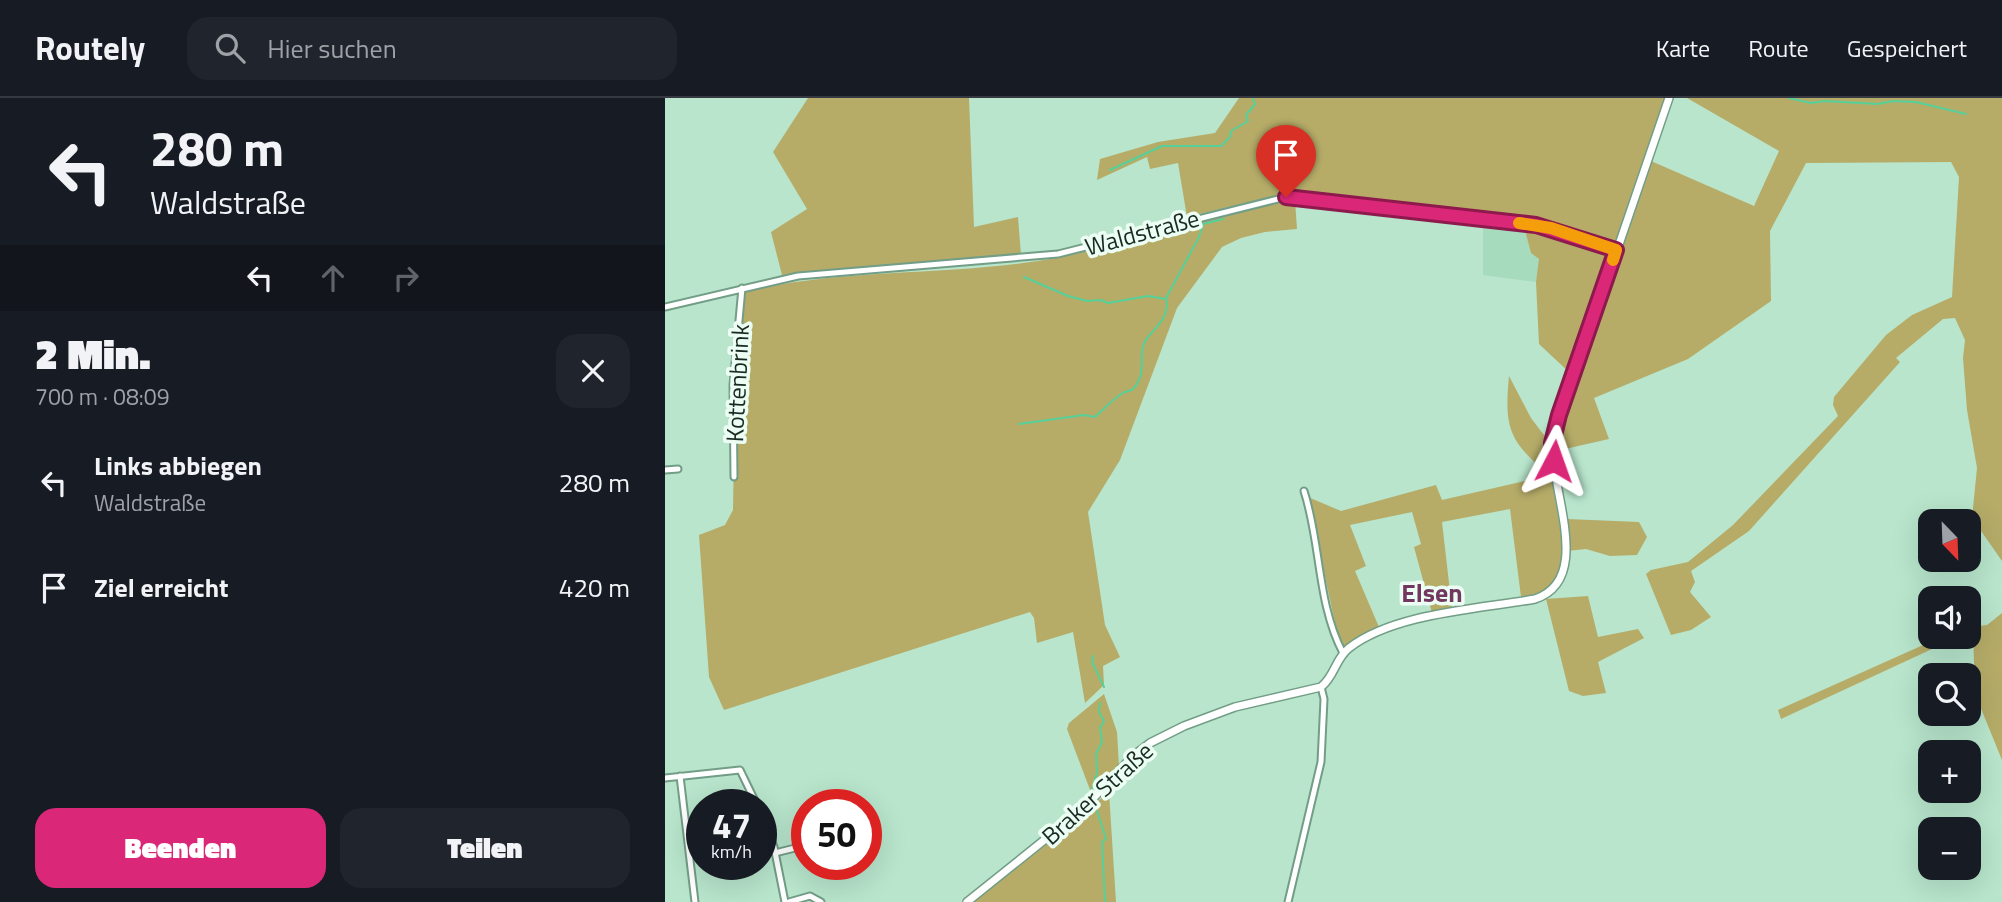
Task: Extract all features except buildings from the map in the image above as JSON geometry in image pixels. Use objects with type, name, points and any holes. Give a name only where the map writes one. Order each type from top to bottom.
[{"type":"main road","points":[[1321,687],[1329,680],[1343,653],[1361,640],[1404,624],[1535,599],[1545,596],[1555,586],[1561,575],[1566,545],[1552,443],[1669,98]]},
{"type":"main road","name":"Braker Straße","points":[[967,902],[1083,809],[1133,756],[1150,743],[1184,726],[1235,707],[1321,687]]},
{"type":"street","name":"Waldstraße","points":[[665,307],[798,276],[1058,254],[1286,197],[1536,225],[1616,250]]},
{"type":"street","name":"Kottenbrink","points":[[734,477],[733,385],[742,288]]},
{"type":"street","points":[[665,470],[678,469]]},
{"type":"street","points":[[1304,491],[1331,618],[1343,653]]},
{"type":"street","points":[[1288,902],[1321,762],[1324,699],[1321,687]]},
{"type":"street","points":[[665,778],[740,770],[749,789]]},
{"type":"street","points":[[680,776],[695,902]]},
{"type":"street","points":[[777,861],[787,902],[810,896],[821,902]]},
{"type":"shaded area","points":[[808,98],[969,98],[974,227],[1018,217],[1021,255],[782,275],[771,232],[807,209],[773,152]]},
{"type":"shaded area","points":[[1239,98],[1672,98],[1651,161],[1754,206],[1779,151],[1687,98],[2002,98],[2002,561],[1981,531],[1981,509],[1973,509],[1977,468],[1967,410],[1963,358],[1965,340],[1955,318],[1943,319],[1896,358],[1900,362],[1749,531],[1691,571],[1695,582],[1690,592],[1711,617],[1691,630],[1671,635],[1646,574],[1651,570],[1688,562],[1733,525],[1838,416],[1833,405],[1834,397],[1886,335],[1912,315],[1952,297],[1959,177],[1951,162],[1806,163],[1770,231],[1771,301],[1688,359],[1594,398],[1609,439],[1556,451],[1552,473],[1562,551],[1556,579],[1547,589],[1538,594],[1521,597],[1510,509],[1442,522],[1452,609],[1432,613],[1414,547],[1421,544],[1412,512],[1350,525],[1366,566],[1355,571],[1379,627],[1343,647],[1338,637],[1308,497],[1341,511],[1436,485],[1442,500],[1538,478],[1543,469],[1522,448],[1511,428],[1507,405],[1509,376],[1531,418],[1550,443],[1570,373],[1539,344],[1536,282],[1539,259],[1531,253],[1523,223],[1282,194],[1187,217],[1178,163],[1150,169],[1147,157],[1097,180],[1100,159],[1158,142],[1215,133]]},
{"type":"shaded area","points":[[1295,201],[1297,229],[1265,232],[1241,238],[1222,247],[1177,308],[1120,460],[1088,512],[1105,625],[1120,657],[1103,666],[1104,685],[1085,703],[1073,632],[1037,643],[1034,618],[1030,612],[724,710],[709,677],[699,535],[725,525],[733,510],[735,385],[744,292],[821,279],[978,268],[1056,258],[1206,216],[1266,203]]},
{"type":"shaded area","points":[[1483,220],[1524,226],[1531,253],[1540,259],[1536,282],[1483,275]]},
{"type":"shaded area","points":[[1567,519],[1639,522],[1647,537],[1637,555],[1610,556],[1586,549],[1567,551]]},
{"type":"shaded area","points":[[1588,596],[1598,637],[1638,629],[1644,638],[1598,662],[1606,693],[1583,696],[1569,691],[1546,599]]},
{"type":"shaded area","points":[[2002,613],[2002,760],[1981,709],[1981,663],[1974,663],[1974,649],[1981,649],[1981,626],[1987,625]]},
{"type":"shaded area","points":[[1918,647],[1932,649],[1781,719],[1778,710]]},
{"type":"shaded area","points":[[1104,694],[1117,732],[1119,766],[1092,795],[1067,729],[1069,723]]},
{"type":"shaded area","points":[[1109,792],[1116,902],[971,902],[1093,805]]},
{"type":"waterway","points":[[1110,170],[1162,146],[1221,146],[1230,137],[1231,131],[1248,121],[1246,115],[1255,104],[1253,98]]},
{"type":"waterway","points":[[1789,98],[1811,103],[1916,102],[1966,114]]},
{"type":"waterway","points":[[1019,424],[1084,415],[1095,417],[1124,392],[1133,389],[1142,369],[1144,343],[1164,316],[1166,298],[1199,237],[1203,224],[1223,219]]},
{"type":"waterway","points":[[1024,277],[1087,301],[1101,300],[1108,303],[1148,296],[1166,299]]},
{"type":"waterway","points":[[1093,656],[1092,662],[1104,687]]},
{"type":"waterway","points":[[1092,789],[1097,773],[1096,754],[1102,742],[1100,728],[1104,721],[1099,712],[1100,703]]},
{"type":"waterway","points":[[1097,811],[1106,839],[1102,842],[1105,902]]},
{"type":"slow traffic","points":[[1519,223],[1551,228],[1616,250],[1613,260]]},
{"type":"district","name":"Elsen","points":[[1432,592]]},
{"type":"route","points":[[1286,197],[1536,225],[1616,250],[1559,415],[1552,443],[1554,461]]}]
